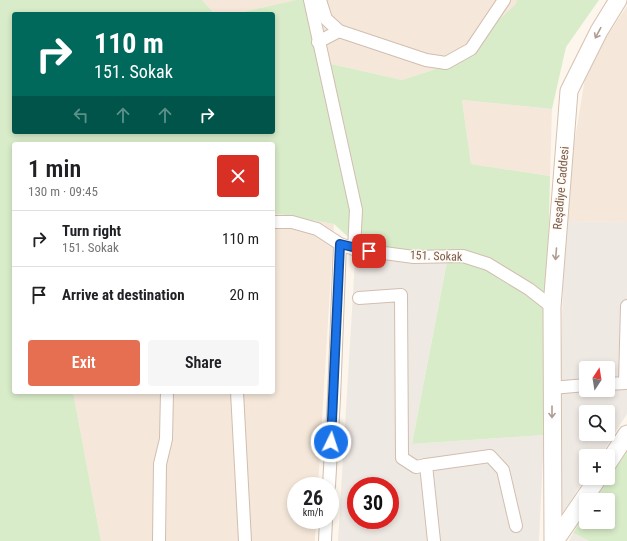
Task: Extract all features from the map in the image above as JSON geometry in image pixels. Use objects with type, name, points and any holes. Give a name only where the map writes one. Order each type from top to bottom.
[{"type":"street","points":[[310,0],[356,210],[354,249]]},
{"type":"street","points":[[320,0],[326,18],[339,31],[426,60],[446,63],[471,49],[504,0]]},
{"type":"street","name":"Reşadiye Caddesi","points":[[554,541],[552,307],[569,91],[599,31],[618,0]]},
{"type":"street","points":[[318,42],[339,31]]},
{"type":"street","name":"151. Sokak","points":[[275,222],[292,222],[317,229],[340,244],[354,249],[414,257],[463,256],[488,264],[529,289],[552,307]]},
{"type":"street","points":[[330,477],[340,244]]},
{"type":"street","points":[[359,298],[401,295],[402,458],[416,467],[490,456],[502,470],[516,526]]},
{"type":"street","points":[[615,384],[625,383],[627,306]]},
{"type":"street","points":[[552,388],[579,386]]},
{"type":"street","points":[[159,541],[160,464],[166,439],[167,394]]},
{"type":"street","points":[[237,394],[245,541]]},
{"type":"street","points":[[615,452],[627,434]]},
{"type":"street","points":[[426,465],[434,541]]},
{"type":"street","name":"Reşadiye Caddesi","points":[[554,541],[593,485]]},
{"type":"street","points":[[325,541],[326,529]]},
{"type":"shaded area","points":[[202,0],[296,0],[242,12],[213,12]]},
{"type":"shaded area","points":[[308,0],[517,0],[517,4],[451,64],[402,80],[327,63]]},
{"type":"shaded area","points":[[627,6],[627,222],[565,221],[572,156],[587,66]]},
{"type":"shaded area","points":[[462,100],[552,109],[550,176],[471,164]]},
{"type":"shaded area","points":[[275,213],[334,224],[319,477],[287,477],[287,529],[316,529],[315,541],[101,541],[73,394],[275,394]]},
{"type":"shaded area","points":[[565,221],[627,222],[627,414],[615,433],[615,405],[579,405],[579,441],[610,441],[604,449],[579,449],[579,485],[581,485],[556,523]]},
{"type":"shaded area","points":[[356,244],[448,255],[412,444],[544,435],[539,541],[338,541]]},
{"type":"shaded area","points":[[573,533],[589,541],[569,541]]},
{"type":"green space","points":[[0,0],[202,0],[213,12],[12,12],[12,134],[275,134],[275,12],[242,12],[296,0],[308,0],[327,63],[402,80],[451,64],[516,4],[517,0],[599,0],[566,47],[552,109],[462,100],[471,164],[550,176],[544,435],[412,444],[448,256],[356,244],[334,224],[275,213],[275,142],[12,142],[12,394],[73,394],[101,541],[0,541]]},
{"type":"green space","points":[[627,443],[627,541],[589,541],[573,533],[579,523],[579,529],[615,529],[615,493],[597,493],[602,485],[615,485],[615,463]]},
{"type":"route","points":[[331,442],[340,244],[354,249],[369,251]]}]
